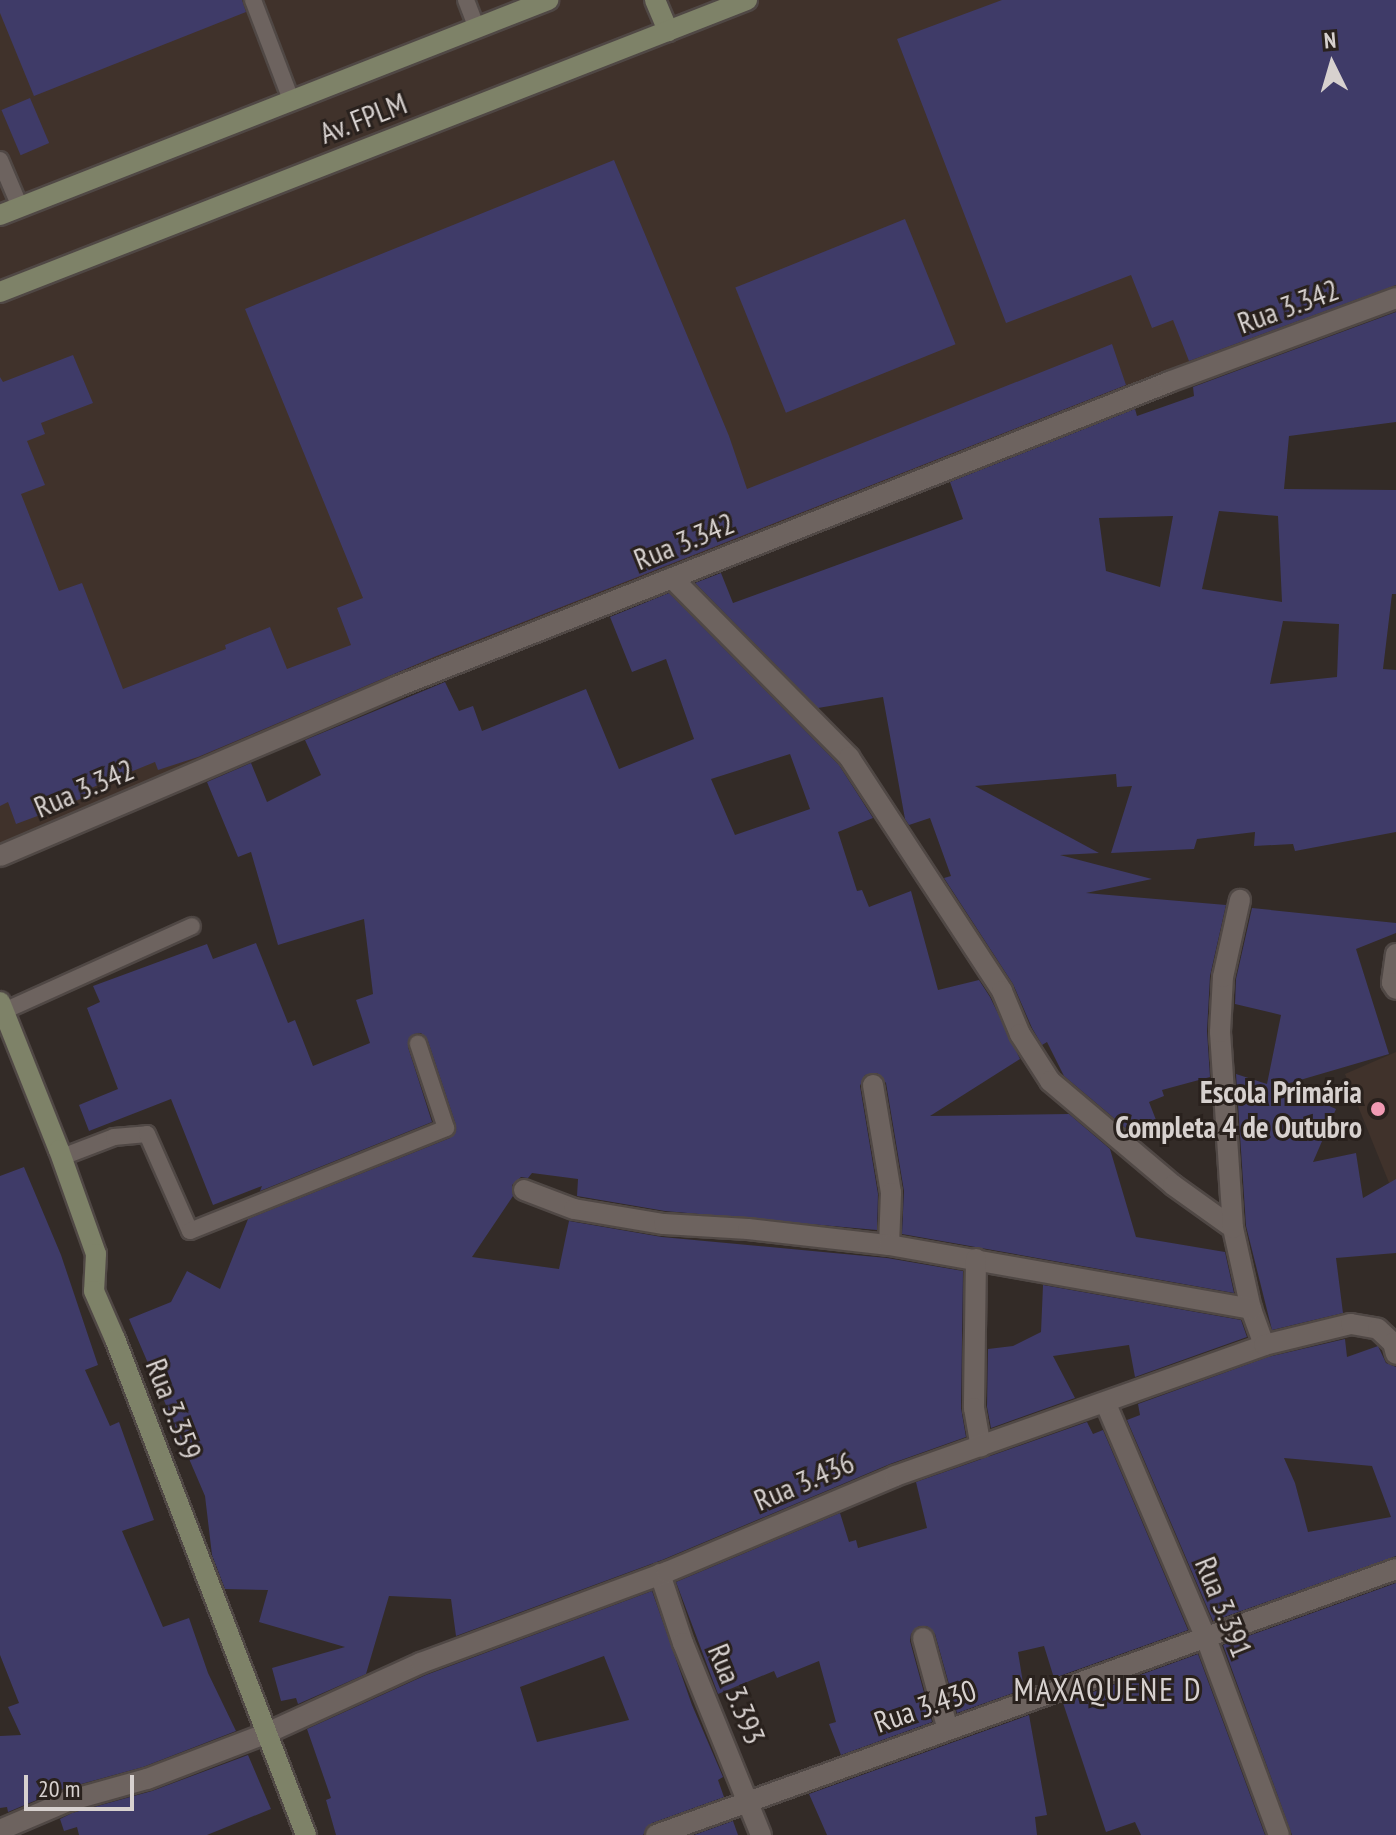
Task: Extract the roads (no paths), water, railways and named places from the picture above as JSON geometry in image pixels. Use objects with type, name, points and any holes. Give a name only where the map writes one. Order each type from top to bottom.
[{"type":"main road","name":"Av. FPLM","points":[[0,215],[548,0]]},
{"type":"main road","points":[[655,0],[668,31]]},
{"type":"main road","name":"Av. FPLM","points":[[0,292],[747,0]]},
{"type":"main road","name":"Rua 3.359","points":[[2,1007],[62,1157],[96,1254],[94,1291],[306,1835]]},
{"type":"street","name":"Rua 3.342","points":[[0,856],[396,687],[1169,382],[1396,298]]},
{"type":"street","points":[[672,578],[849,757],[1002,991],[1020,1034],[1050,1081],[1173,1185],[1233,1228]]},
{"type":"street","points":[[1240,900],[1223,977],[1220,1032],[1233,1228],[1251,1309],[1264,1345]]},
{"type":"street","points":[[1396,954],[1392,983],[1396,989]]},
{"type":"street","points":[[873,1085],[891,1193],[889,1245]]},
{"type":"street","points":[[524,1190],[574,1209],[664,1224],[748,1229],[889,1245],[1251,1309]]},
{"type":"street","points":[[976,1259],[974,1408],[981,1446]]},
{"type":"street","name":"Rua 3.436","points":[[0,1830],[68,1801],[147,1779],[265,1734],[421,1663],[660,1574],[895,1476],[1106,1404],[1264,1345],[1351,1324],[1378,1329],[1393,1343],[1396,1354]]},
{"type":"street","name":"Rua 3.391","points":[[1106,1404],[1206,1638],[1279,1835]]},
{"type":"street","name":"Rua 3.430","points":[[656,1835],[1396,1569]]},
{"type":"street","name":"Rua 3.393","points":[[660,1574],[683,1643],[761,1835]]},
{"type":"street","points":[[923,1638],[948,1730]]},
{"type":"lane","points":[[253,0],[292,102]]},
{"type":"lane","points":[[466,0],[477,28]]},
{"type":"lane","points":[[0,160],[20,207]]},
{"type":"lane","points":[[2,1007],[192,926]]},
{"type":"lane","points":[[62,1157],[114,1137],[147,1134],[190,1231],[446,1128],[418,1044]]},
{"type":"place","name":"Escola Primária Completa 4 de Outubro","points":[[1378,1109]]},
{"type":"district","name":"MAXAQUENE D","points":[[1108,1689]]}]
